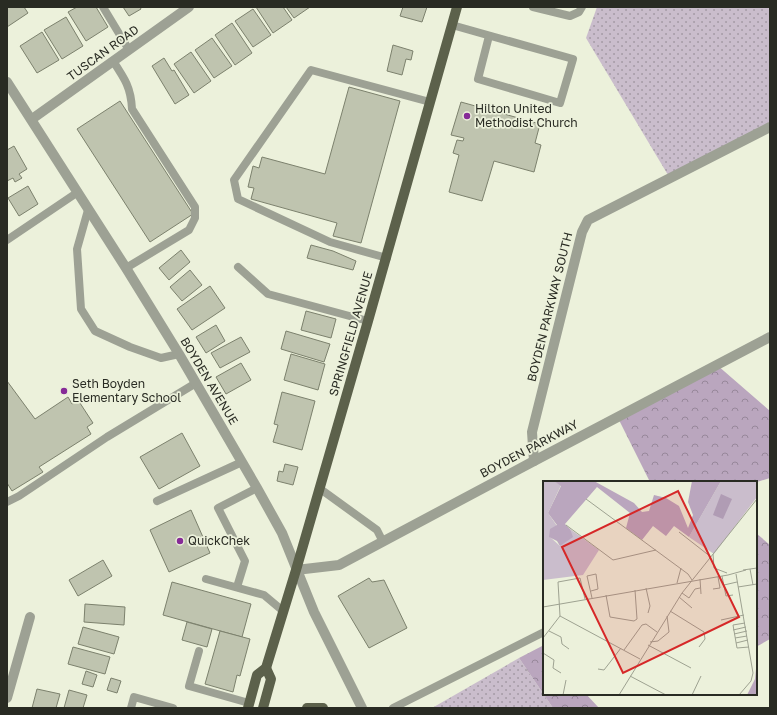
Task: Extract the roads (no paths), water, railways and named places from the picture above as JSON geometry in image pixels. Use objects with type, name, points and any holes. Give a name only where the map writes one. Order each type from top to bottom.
[{"type":"main road","name":"SPRINGFIELD AVENUE","points":[[248,706],[257,675],[266,668],[296,570],[387,258],[457,7]]},
{"type":"main road","name":"SPRINGFIELD AVENUE","points":[[263,708],[271,679],[266,668]]},
{"type":"main road","points":[[307,708],[323,708]]},
{"type":"street","name":"TUSCAN ROAD","points":[[32,119],[189,7]]},
{"type":"street","name":"BOYDEN AVENUE","points":[[7,82],[32,119],[179,354],[257,488],[282,533],[314,612],[362,708]]},
{"type":"street","name":"BOYDEN PARKWAY SOUTH","points":[[534,461],[532,432],[582,232],[588,220],[770,127]]},
{"type":"street","name":"BOYDEN PARKWAY","points":[[296,570],[339,565],[770,337]]},
{"type":"street","points":[[7,698],[30,617]]},
{"type":"lane","points":[[103,7],[129,50]]},
{"type":"lane","points":[[533,7],[570,16],[579,12],[582,7]]},
{"type":"lane","points":[[452,25],[573,59],[560,103],[478,79],[489,36]]},
{"type":"lane","points":[[113,61],[128,84],[132,110],[196,207],[195,218],[189,230],[126,268]]},
{"type":"lane","points":[[387,258],[330,242],[238,199],[234,180],[311,70],[430,102]]},
{"type":"lane","points":[[7,240],[78,192]]},
{"type":"lane","points":[[88,210],[77,249],[81,308],[91,325],[95,331],[130,347],[161,358],[179,354]]},
{"type":"lane","points":[[238,267],[268,294],[368,321]]},
{"type":"lane","points":[[7,502],[19,496],[107,437],[196,383]]},
{"type":"lane","points":[[157,501],[242,462]]},
{"type":"lane","points":[[237,587],[245,561],[218,508],[257,488]]},
{"type":"lane","points":[[319,488],[377,530],[383,542]]},
{"type":"lane","points":[[206,578],[264,595],[283,611]]},
{"type":"lane","points":[[393,708],[543,633]]},
{"type":"lane","points":[[199,651],[189,686],[248,706]]},
{"type":"lane","points":[[131,708],[134,697],[173,708]]},
{"type":"place","name":"Hilton United Methodist Church","points":[[467,116]]},
{"type":"place","name":"Seth Boyden Elementary School","points":[[64,391]]},
{"type":"place","name":"QuickChek","points":[[180,541]]}]
